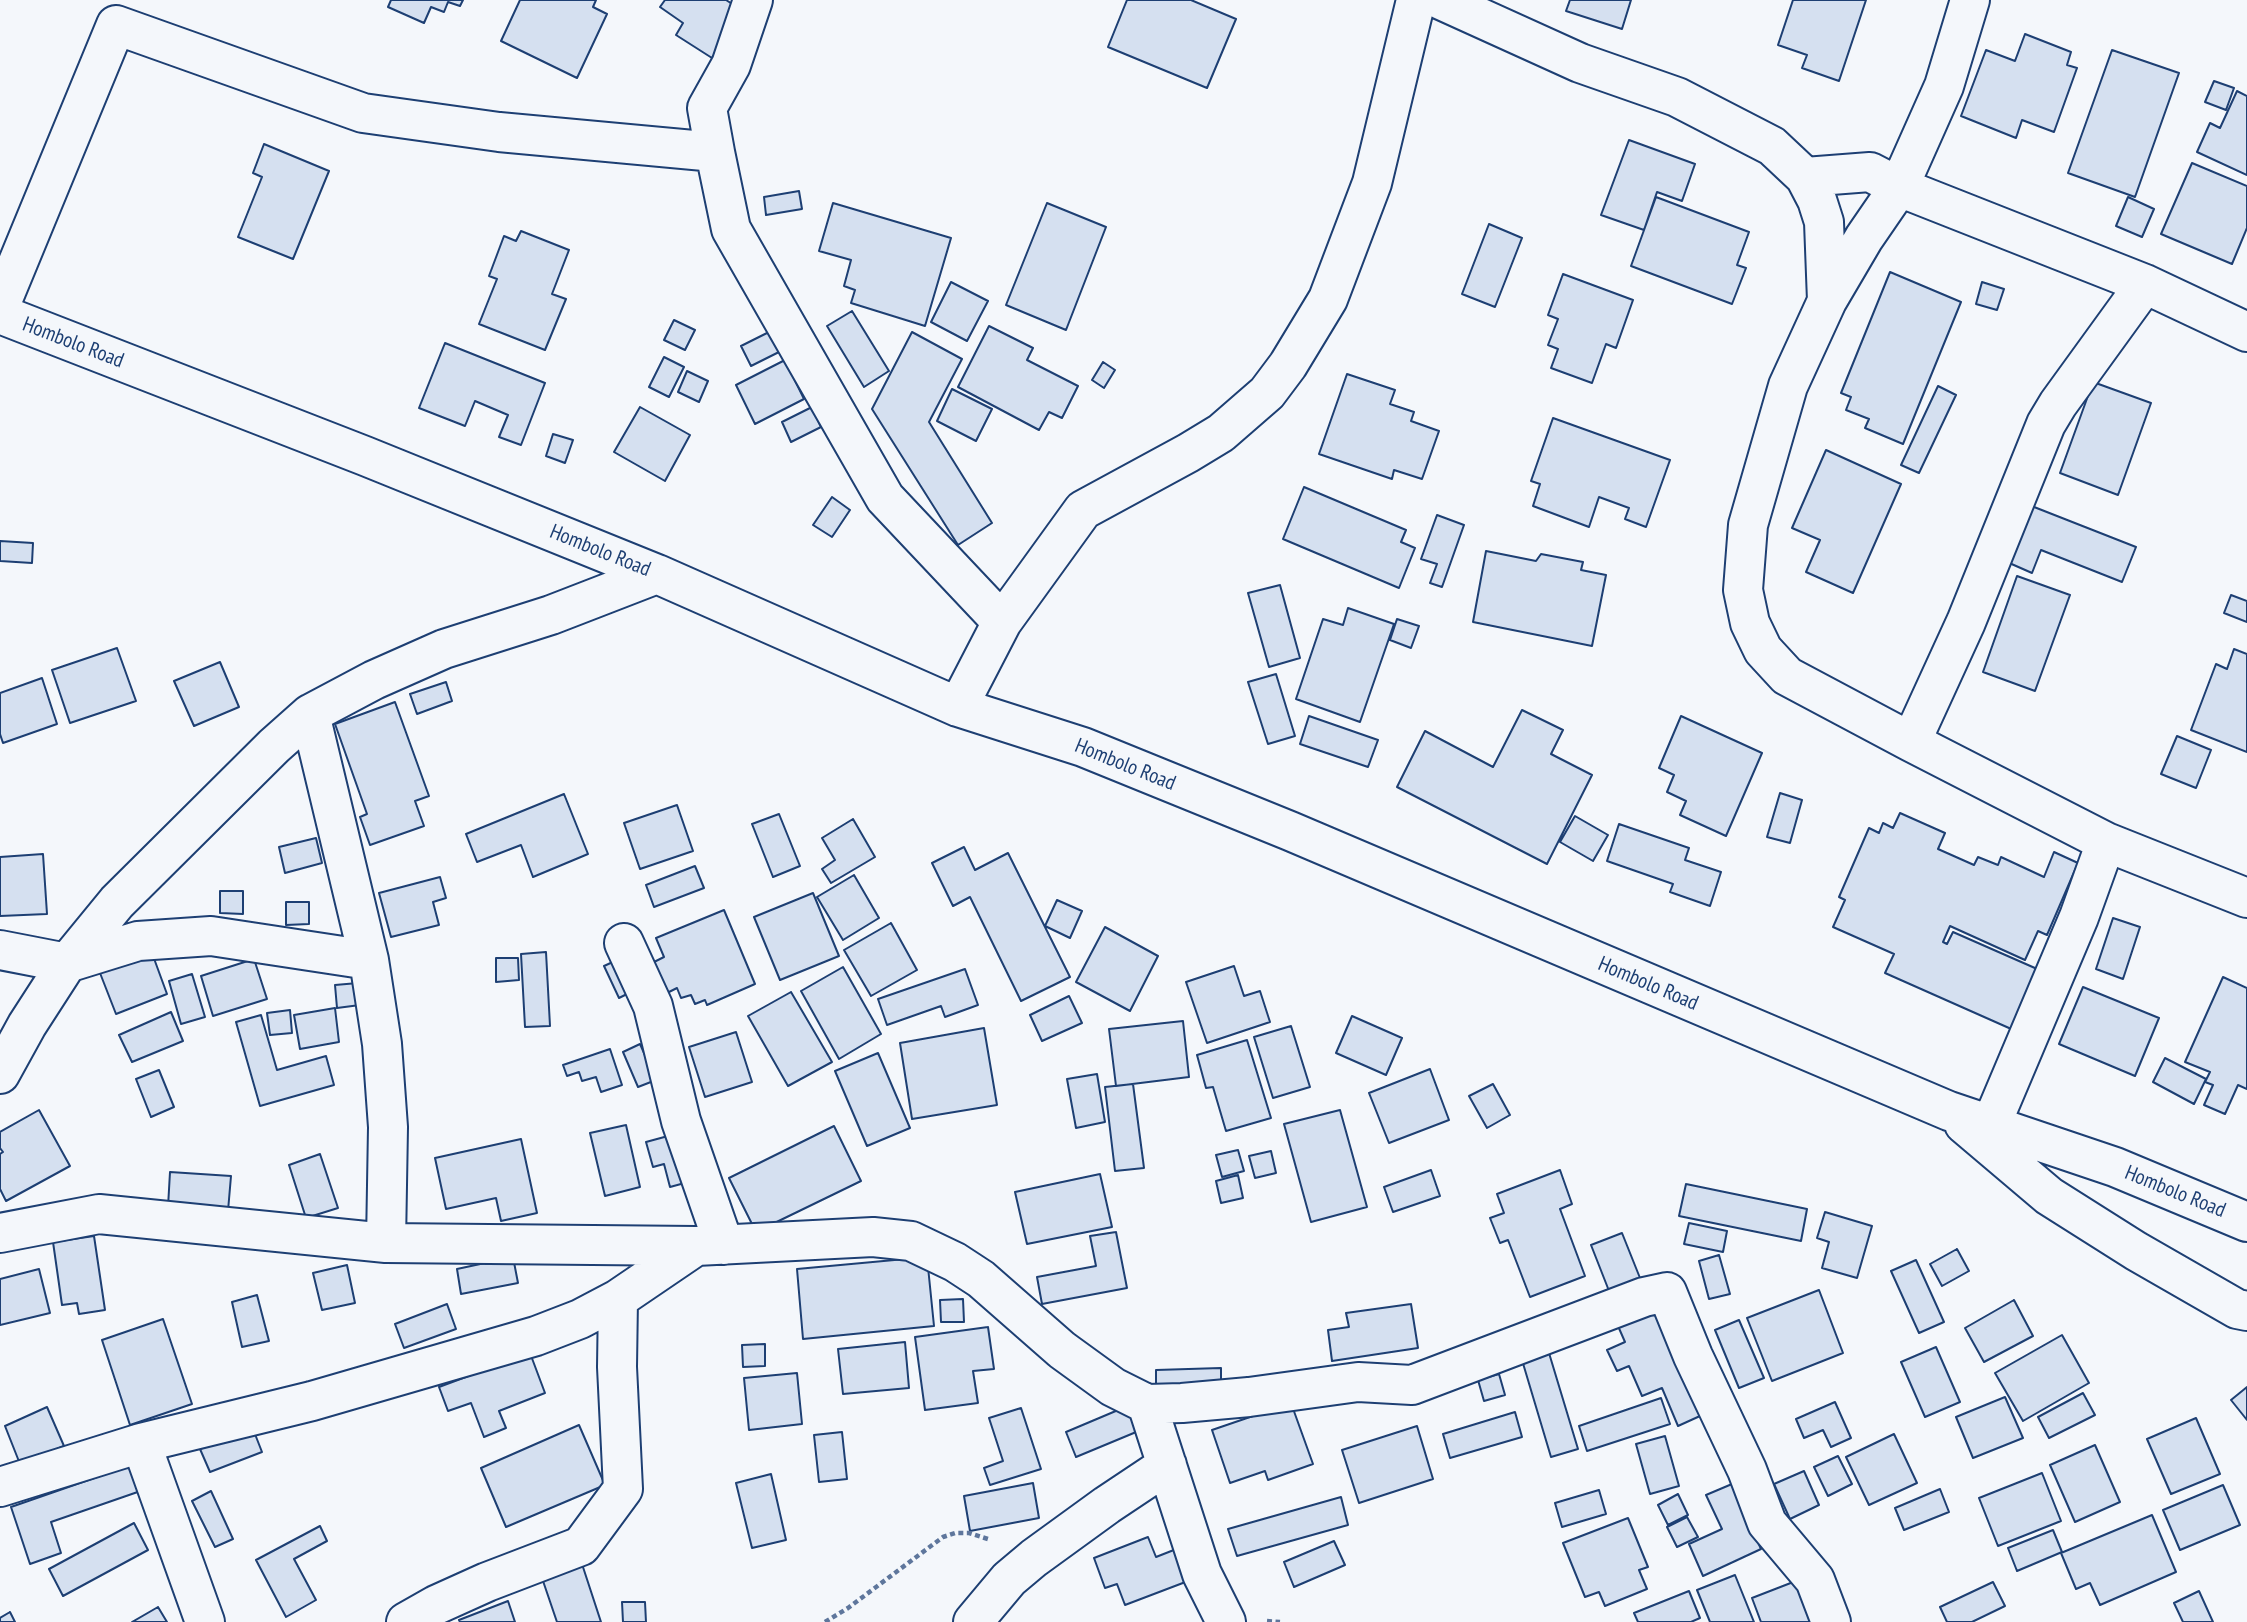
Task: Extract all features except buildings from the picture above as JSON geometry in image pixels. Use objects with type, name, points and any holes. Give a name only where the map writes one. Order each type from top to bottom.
[{"type":"street","points":[[753,0],[731,65],[707,108],[731,229],[885,498],[1002,622]]},
{"type":"street","points":[[958,707],[1002,622],[1083,510],[1221,433],[1267,393],[1288,365],[1328,299],[1372,183],[1416,0]]},
{"type":"street","points":[[1441,0],[1580,63],[1677,97],[1772,146],[1805,177],[1817,200],[1824,222],[1827,301]]},
{"type":"street","points":[[1970,0],[1944,86],[1899,187],[1864,238],[1827,301],[1788,386],[1748,525],[1743,590],[1750,623],[1763,650],[1787,676],[1911,743],[2106,842],[2247,898]]},
{"type":"street","points":[[0,306],[114,12],[363,113],[499,132],[715,152]]},
{"type":"street","points":[[1805,177],[1870,172],[1899,187],[2145,284],[2247,332]]},
{"type":"street","points":[[1911,743],[1965,622],[2046,424],[2057,404],[2145,284]]},
{"type":"street","name":"Hombolo Road","points":[[0,314],[365,456],[657,574],[958,707],[1083,747],[1290,831],[1949,1111],[2115,1167],[2247,1222]]},
{"type":"street","points":[[0,1074],[27,1025],[67,963],[117,902],[274,746],[310,714],[444,649],[551,615],[657,574]]},
{"type":"street","points":[[310,714],[369,960],[382,1044],[388,1128],[386,1243]]},
{"type":"street","points":[[1991,1125],[2074,930],[2106,842]]},
{"type":"street","points":[[0,950],[67,963],[138,941],[211,936],[369,960]]},
{"type":"street","points":[[624,943],[653,1006],[710,1246]]},
{"type":"street","points":[[1949,1111],[2049,1196],[2136,1251],[2237,1309],[2247,1311]]},
{"type":"street","points":[[0,1233],[99,1214],[386,1243],[710,1246],[873,1237],[911,1241],[955,1262],[981,1279],[1062,1350],[1113,1387],[1147,1404],[1249,1397],[1358,1382],[1412,1385],[1644,1297],[1667,1292],[1693,1356],[1747,1470],[1767,1523],[1815,1580],[1831,1622]]},
{"type":"street","points":[[0,1487],[141,1443],[312,1401],[536,1336],[580,1319],[710,1246]]},
{"type":"street","points":[[406,1622],[487,1582],[581,1546],[623,1489],[617,1367],[618,1299]]},
{"type":"street","points":[[1147,1404],[1219,1621]]},
{"type":"street","points":[[141,1443],[205,1622]]},
{"type":"street","points":[[973,1622],[1009,1579],[1034,1558],[1167,1465]]},
{"type":"path","points":[[825,1622],[943,1537],[955,1533],[988,1538],[1034,1558]]}]
